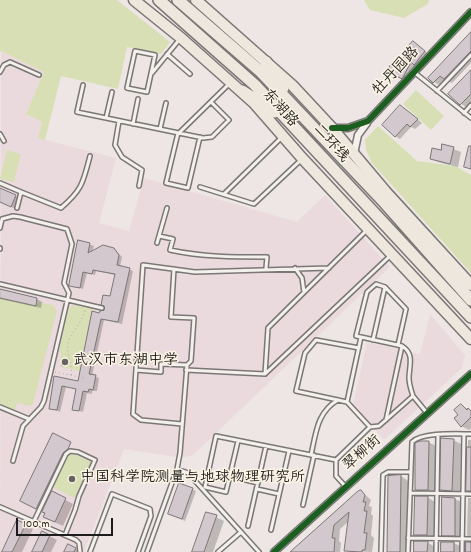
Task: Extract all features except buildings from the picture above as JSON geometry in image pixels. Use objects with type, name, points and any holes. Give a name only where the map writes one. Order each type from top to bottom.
[{"type":"highway","name":"二环线","points":[[159,0],[255,85],[471,317]]},
{"type":"highway","name":"二环线","points":[[178,0],[260,71],[385,203],[471,300]]},
{"type":"highway","points":[[266,62],[299,112]]},
{"type":"highway","points":[[242,91],[289,120]]},
{"type":"main road","name":"东湖路","points":[[134,0],[181,38],[242,91],[302,158],[471,339]]},
{"type":"main road","name":"东湖路","points":[[196,0],[292,85],[332,128],[353,155],[471,285]]},
{"type":"street","name":"牡丹园路","points":[[332,128],[348,128],[368,121],[471,12]]},
{"type":"street","points":[[353,155],[358,135],[368,121]]},
{"type":"street","name":"翠柳街","points":[[274,552],[428,413],[470,373]]},
{"type":"lane","points":[[151,74],[154,55],[135,51],[127,88],[147,92],[151,74],[181,38]]},
{"type":"lane","points":[[167,54],[190,74]]},
{"type":"lane","points":[[437,91],[471,55]]},
{"type":"lane","points":[[0,72],[4,65],[10,62],[39,75]]},
{"type":"lane","points":[[414,72],[471,118]]},
{"type":"lane","points":[[200,137],[188,188],[166,183],[179,133],[232,82]]},
{"type":"lane","points":[[83,85],[77,112],[200,137],[212,137],[229,120],[211,102]]},
{"type":"lane","points":[[106,118],[112,92]]},
{"type":"lane","points":[[133,124],[138,99]]},
{"type":"lane","points":[[160,129],[166,103]]},
{"type":"lane","points":[[464,113],[471,105]]},
{"type":"lane","points":[[119,120],[115,145],[122,157],[142,170],[138,186]]},
{"type":"lane","points":[[0,134],[4,141]]},
{"type":"lane","points":[[224,194],[283,136]]},
{"type":"lane","points":[[0,183],[61,208],[76,195],[83,185],[90,156]]},
{"type":"lane","points":[[200,187],[254,204],[302,158]]},
{"type":"lane","points":[[17,208],[21,192]]},
{"type":"lane","points":[[157,244],[167,208]]},
{"type":"lane","points":[[0,228],[1,219],[16,216],[67,229],[72,244],[64,283],[69,293],[42,406],[22,428],[13,462]]},
{"type":"lane","points":[[265,374],[268,328],[368,229]]},
{"type":"lane","points":[[159,236],[172,239],[170,250],[186,254],[208,257],[267,257],[266,268]]},
{"type":"lane","points":[[186,370],[265,374],[392,254]]},
{"type":"lane","points":[[182,424],[141,420],[133,414],[143,265],[195,272],[266,268],[329,268]]},
{"type":"lane","points":[[295,268],[302,278],[304,292]]},
{"type":"lane","points":[[147,552],[177,469],[180,453],[186,370],[187,365],[191,361],[194,318],[171,317],[174,269]]},
{"type":"lane","points":[[0,284],[102,308]]},
{"type":"lane","points":[[398,345],[406,309],[385,287],[376,284],[367,292],[356,336],[402,346],[407,350],[411,358],[409,379],[413,396],[428,413]]},
{"type":"lane","points":[[373,340],[385,287]]},
{"type":"lane","points":[[347,402],[361,337]]},
{"type":"lane","points":[[359,348],[319,339],[305,353],[296,391],[347,402],[370,427]]},
{"type":"lane","points":[[386,420],[402,346]]},
{"type":"lane","points":[[136,370],[161,372],[161,364],[187,365]]},
{"type":"lane","points":[[346,487],[336,476],[336,460],[370,427],[379,426],[413,396]]},
{"type":"lane","points":[[302,505],[321,415],[328,407],[338,400]]},
{"type":"lane","points":[[0,407],[29,419]]},
{"type":"lane","points":[[408,552],[412,442],[416,439],[438,434],[471,434]]},
{"type":"lane","points":[[436,552],[438,434]]},
{"type":"lane","points":[[462,552],[464,434]]},
{"type":"lane","points":[[238,441],[226,492],[204,487],[216,436],[336,460]]},
{"type":"lane","points":[[248,526],[266,446]]},
{"type":"lane","points":[[34,521],[66,454],[70,451],[78,452],[95,460],[79,496],[65,535]]},
{"type":"lane","points":[[271,530],[289,451]]},
{"type":"lane","points":[[177,469],[188,473],[259,552]]},
{"type":"lane","points":[[381,552],[384,473],[410,472]]},
{"type":"lane","points":[[230,476],[258,483]]},
{"type":"lane","points":[[257,488],[279,494]]},
{"type":"lane","points":[[410,493],[471,494]]},
{"type":"lane","points":[[90,552],[112,494],[150,509],[151,516],[138,552]]},
{"type":"lane","points":[[0,507],[78,542],[80,552]]},
{"type":"lane","points":[[218,552],[241,532]]},
{"type":"lane","points":[[408,538],[471,539]]},
{"type":"path","points":[[71,376],[72,365],[68,344],[82,320],[86,304]]},
{"type":"path","points":[[51,371],[84,378]]},
{"type":"shaded area","points":[[1,51],[44,72],[26,114],[42,122],[38,138],[116,158],[99,223],[129,231],[144,178],[297,222],[325,195],[390,267],[193,455],[183,458],[124,449],[84,552],[0,552]]},
{"type":"shaded area","points":[[430,314],[465,355],[462,368],[384,440],[353,404],[367,342],[420,354]]},
{"type":"green space","points":[[0,0],[117,0],[170,42],[161,54],[127,47],[118,89],[61,76],[45,140],[38,138],[42,122],[26,114],[44,72],[1,51],[0,52]]},
{"type":"green space","points":[[364,0],[429,0],[428,4],[404,18],[370,10]]},
{"type":"green space","points":[[416,90],[444,116],[431,130],[403,104]]},
{"type":"green space","points":[[378,126],[417,161],[455,166],[471,175],[471,273],[372,163],[366,150],[365,140]]},
{"type":"green space","points":[[7,150],[21,154],[14,182],[0,179]]},
{"type":"green space","points":[[0,289],[37,298],[37,302],[53,305],[57,311],[33,404],[30,406],[17,403],[15,411],[0,404]]},
{"type":"green space","points":[[74,305],[93,309],[80,371],[62,367],[60,361],[61,352],[59,351],[68,308]]},
{"type":"green space","points":[[71,453],[92,462],[75,498],[52,487],[67,456]]},
{"type":"cycle path","points":[[332,128],[348,128],[368,121],[471,12]]},
{"type":"cycle path","points":[[274,552],[471,374]]},
{"type":"place","name":"武汉市东湖中学","points":[[65,362]]},
{"type":"place","name":"中国科学院测量与地球物理研究所","points":[[72,479]]}]
